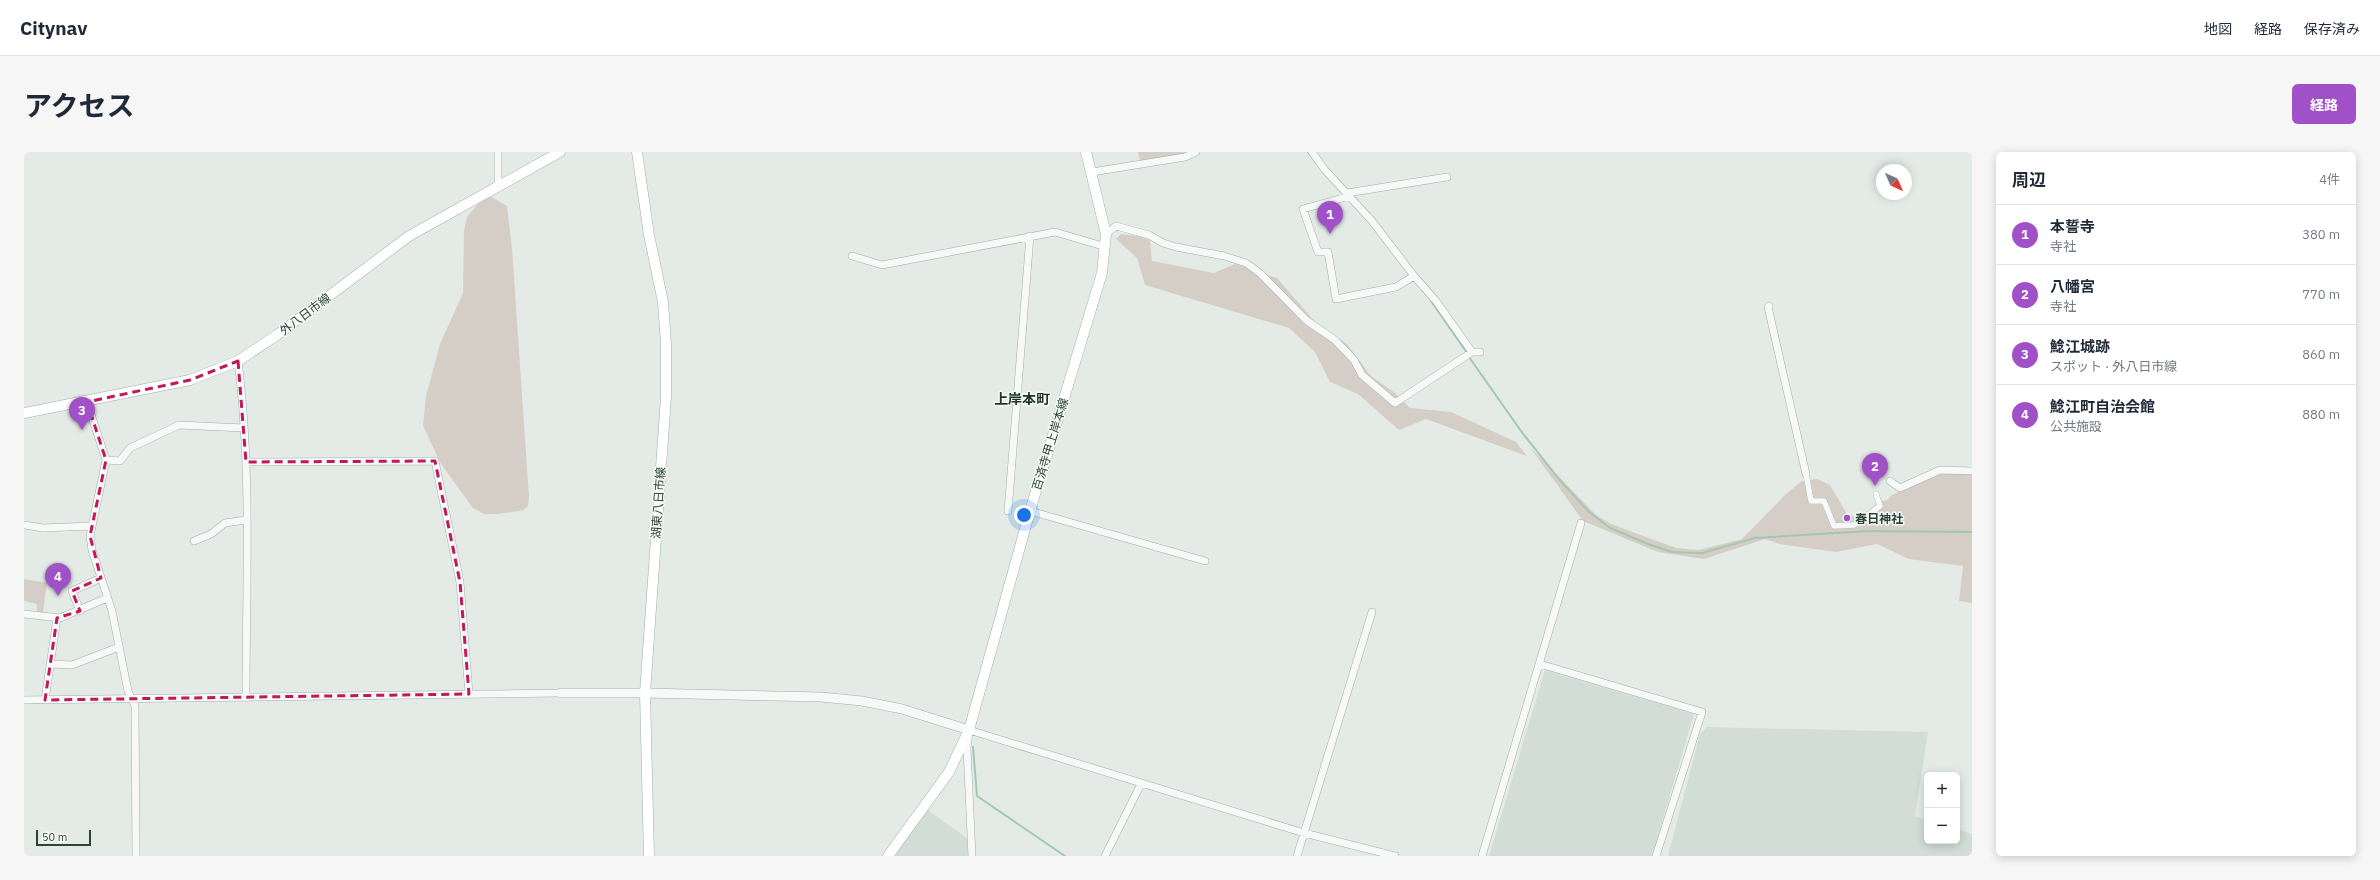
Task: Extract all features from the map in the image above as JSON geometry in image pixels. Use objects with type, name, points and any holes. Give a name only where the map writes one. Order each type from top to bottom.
[{"type":"main road","name":"外八日市線","points":[[24,413],[87,402],[190,380],[238,361],[277,335],[409,236],[498,185],[560,152]]},
{"type":"main road","name":"湖東八日市線","points":[[638,152],[649,235],[663,302],[666,344],[666,397],[645,693],[649,856]]},
{"type":"main road","name":"百済寺甲上岸本線","points":[[888,856],[948,772],[969,730],[1030,511],[1102,273],[1106,247],[1106,234],[1086,152]]},
{"type":"street","points":[[498,152],[498,185]]},
{"type":"street","points":[[1092,172],[1185,157],[1196,152]]},
{"type":"street","points":[[1106,234],[1116,226],[1149,235],[1163,243],[1176,247],[1224,256],[1246,263],[1261,274],[1306,320],[1335,340],[1354,360],[1362,375],[1395,403],[1476,352],[1436,301],[1414,276],[1372,220],[1348,195],[1312,152]]},
{"type":"street","points":[[1414,276],[1396,287],[1336,299],[1328,252],[1318,252],[1303,209],[1348,195],[1447,177]]},
{"type":"street","points":[[852,256],[882,265],[1055,232],[1106,247]]},
{"type":"street","points":[[1008,511],[1030,236]]},
{"type":"street","points":[[1769,306],[1811,500],[1824,502],[1834,526],[1854,525],[1880,506],[1876,494]]},
{"type":"street","points":[[238,361],[246,462],[246,698]]},
{"type":"street","points":[[87,402],[106,460],[91,526],[90,536],[92,550],[107,598],[135,706],[136,856]]},
{"type":"street","points":[[106,460],[120,461],[130,448],[179,425],[244,428]]},
{"type":"street","points":[[246,462],[435,461],[460,582],[470,694]]},
{"type":"street","points":[[1890,481],[1900,488],[1940,470],[1972,471]]},
{"type":"street","points":[[1030,511],[1205,561]]},
{"type":"street","points":[[194,541],[211,534],[225,523],[246,520]]},
{"type":"street","points":[[1482,856],[1581,523]]},
{"type":"street","points":[[24,525],[43,528],[91,526]]},
{"type":"street","points":[[80,611],[72,591],[101,578]]},
{"type":"street","points":[[24,614],[57,618],[80,611],[107,598]]},
{"type":"street","points":[[1297,856],[1372,612]]},
{"type":"street","points":[[45,700],[57,618]]},
{"type":"street","points":[[50,664],[72,665],[119,646]]},
{"type":"street","points":[[1540,664],[1702,712],[1656,856]]},
{"type":"street","points":[[24,700],[645,693],[821,697],[862,701],[902,709],[1141,784],[1304,833],[1394,856]]},
{"type":"street","points":[[969,730],[967,748],[972,856]]},
{"type":"street","points":[[1105,856],[1141,784]]},
{"type":"highlighted area","points":[[238,361],[246,462],[435,461],[460,582],[469,694],[45,700],[57,618],[80,611],[72,591],[101,578],[90,536],[106,460],[87,402],[190,380]]},
{"type":"shaded area","points":[[1138,152],[1186,152],[1184,154],[1140,161]]},
{"type":"shaded area","points":[[490,196],[507,206],[512,248],[529,497],[528,506],[524,510],[498,514],[484,514],[473,508],[441,464],[423,426],[426,396],[440,344],[463,293],[464,231],[467,217],[483,198]]},
{"type":"shaded area","points":[[1121,234],[1144,237],[1150,241],[1152,261],[1214,273],[1235,264],[1277,278],[1316,323],[1347,344],[1371,376],[1395,393],[1410,408],[1451,412],[1516,442],[1527,456],[1426,419],[1399,430],[1358,394],[1330,382],[1315,352],[1289,328],[1145,285],[1137,258],[1116,239]]},
{"type":"shaded area","points":[[1530,447],[1596,515],[1611,524],[1676,548],[1699,550],[1742,539],[1786,494],[1802,481],[1817,479],[1830,485],[1847,514],[1859,518],[1879,502],[1887,500],[1892,495],[1942,473],[1972,474],[1972,603],[1959,601],[1963,566],[1909,559],[1877,544],[1836,552],[1779,544],[1765,539],[1704,559],[1658,552],[1583,521]]},
{"type":"shaded area","points":[[24,579],[47,583],[43,612],[37,612],[37,604],[24,601]]},
{"type":"shaded area","points":[[1545,670],[1694,714],[1652,856],[1489,856]]},
{"type":"shaded area","points":[[1707,727],[1928,732],[1915,816],[1924,819],[1924,844],[1960,844],[1960,830],[1972,834],[1972,856],[1668,856],[1700,734]]},
{"type":"shaded area","points":[[926,809],[967,838],[968,856],[895,856]]},
{"type":"waterway","points":[[1308,152],[1317,164]]},
{"type":"waterway","points":[[1431,301],[1467,353]]},
{"type":"waterway","points":[[1469,357],[1521,431],[1559,479],[1588,511],[1610,528],[1648,544],[1672,552],[1702,553],[1755,538],[1869,531],[1972,532]]},
{"type":"waterway","points":[[973,747],[977,796],[1065,856]]},
{"type":"place","name":"本誓寺","points":[[1330,234]]},
{"type":"place","name":"鯰江城跡","points":[[82,430]]},
{"type":"place","name":"八幡宮","points":[[1875,486]]},
{"type":"place","name":"春日神社","points":[[1847,518]]},
{"type":"place","name":"鯰江町自治会館","points":[[58,596]]},
{"type":"district","name":"上岸本町","points":[[1022,399]]}]
